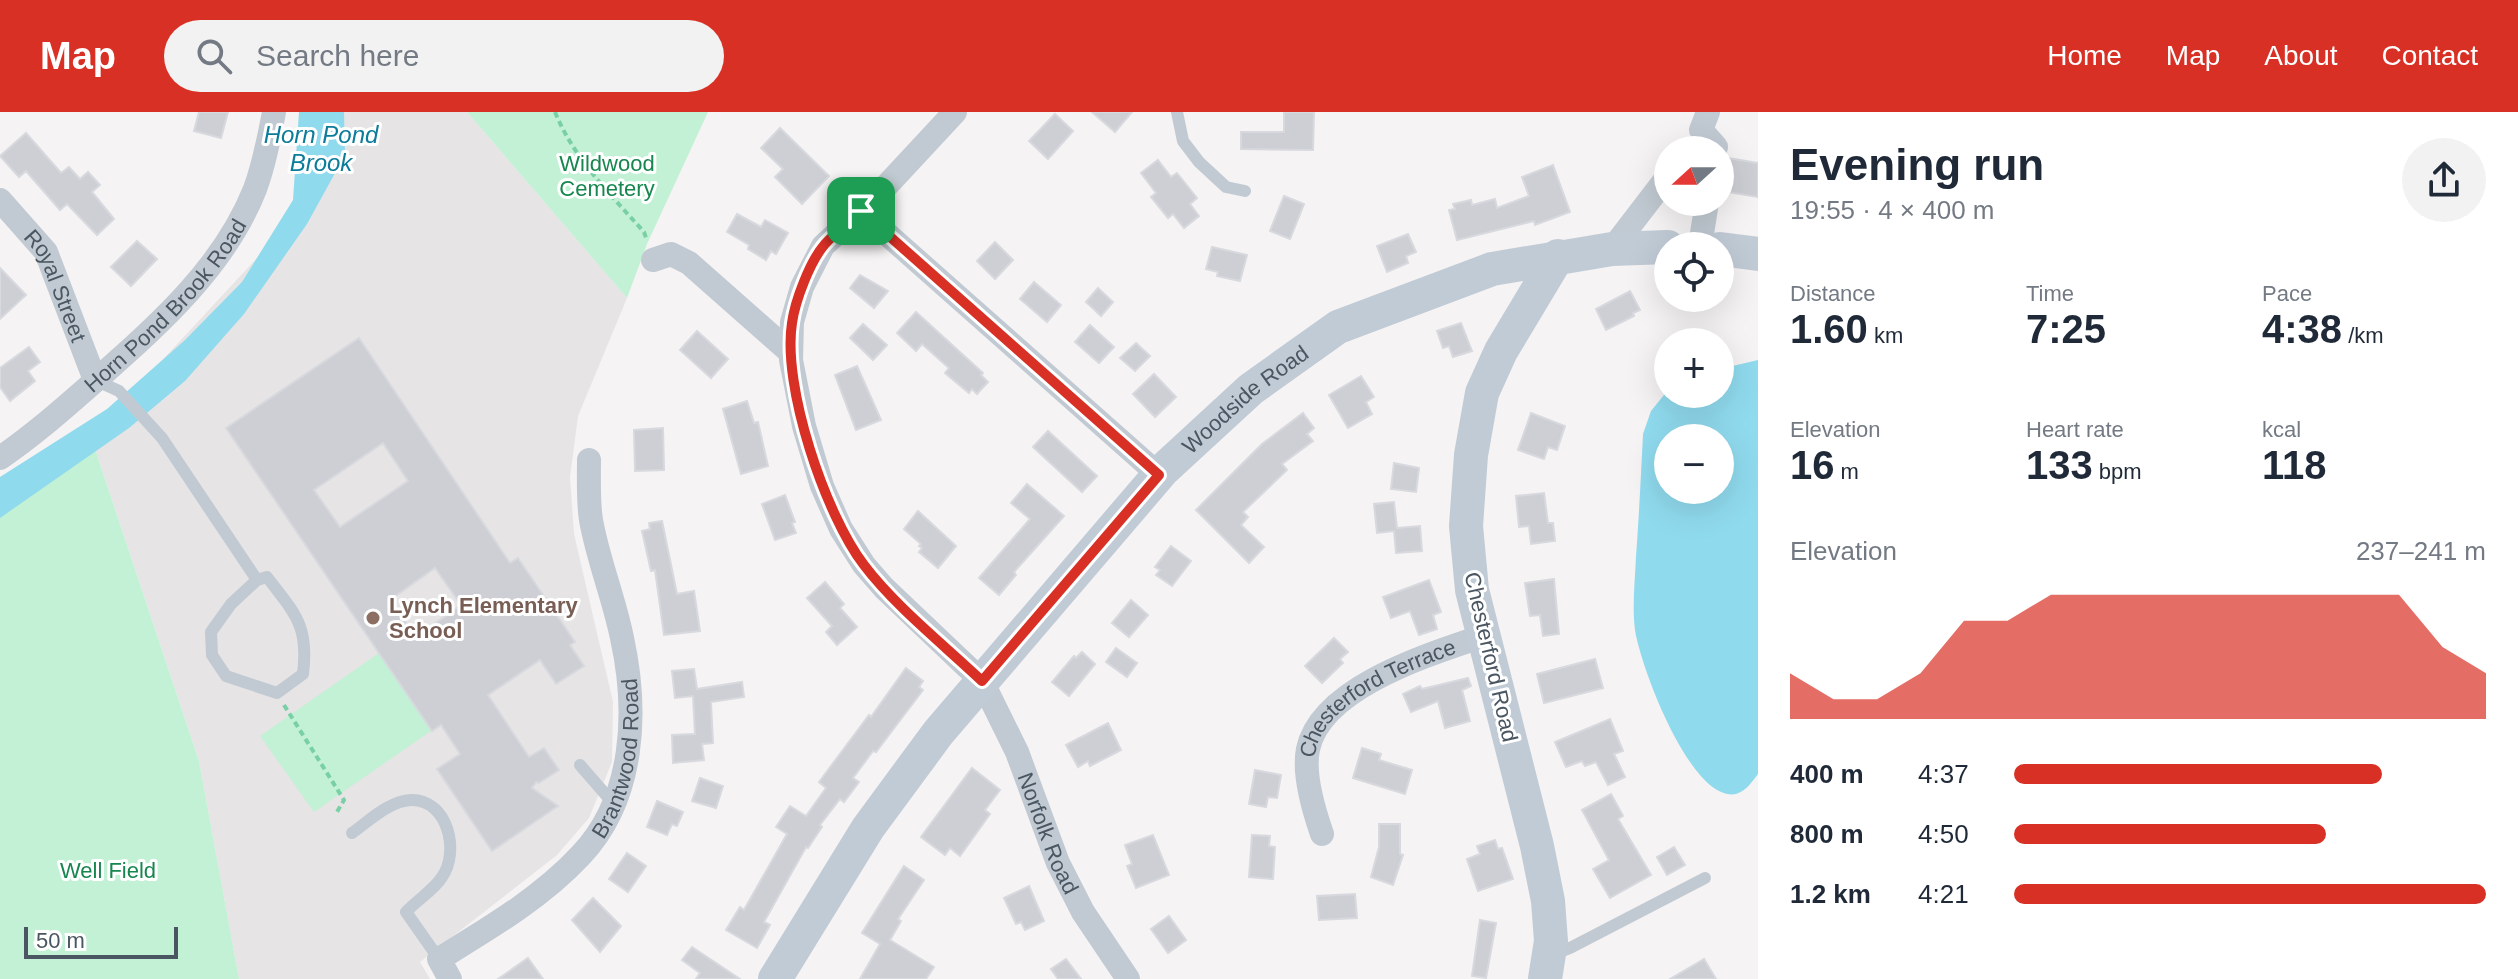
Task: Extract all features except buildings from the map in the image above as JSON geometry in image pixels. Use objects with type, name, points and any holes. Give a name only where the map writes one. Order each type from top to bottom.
[{"type":"street","name":"Horn Pond Brook Road","points":[[0,458],[51,422],[95,380],[126,356],[205,273],[255,189],[274,112]]},
{"type":"street","points":[[955,112],[861,211],[823,246],[802,287],[792,322],[791,353],[804,426],[822,486],[841,529],[864,565],[884,588],[982,681]]},
{"type":"street","points":[[1612,249],[1654,194]]},
{"type":"street","name":"Royal Street","points":[[0,200],[46,252],[95,380]]},
{"type":"street","points":[[861,211],[1159,475]]},
{"type":"street","name":"Woodside Road","points":[[775,979],[868,828],[938,733],[1159,475],[1251,389],[1338,327],[1492,269],[1558,256],[1654,248]]},
{"type":"street","points":[[1734,251],[1758,254]]},
{"type":"street","points":[[653,260],[671,254],[689,263],[791,353]]},
{"type":"street","name":"Chesterford Road","points":[[1547,968],[1551,941],[1548,901],[1472,590],[1466,526],[1471,455],[1482,393],[1501,351],[1558,256]]},
{"type":"street","name":"Brantwood Road","points":[[445,969],[535,897],[582,854],[613,803],[625,772],[631,730],[630,682],[591,519],[589,460]]},
{"type":"street","name":"Chesterford Terrace","points":[[1322,834],[1310,799],[1308,750],[1321,720],[1342,699],[1390,672],[1483,636]]},
{"type":"street","name":"Norfolk Road","points":[[982,681],[1017,752],[1058,863],[1083,912],[1128,979]]},
{"type":"lane","points":[[1177,112],[1183,141],[1199,162],[1226,187],[1245,191]]},
{"type":"lane","points":[[95,380],[119,391],[150,425],[257,580]]},
{"type":"lane","points":[[267,577],[301,621],[306,651],[303,674],[277,693],[226,676],[212,655],[211,632],[231,604],[257,580],[267,577]]},
{"type":"lane","points":[[580,765],[613,803]]},
{"type":"lane","points":[[352,833],[388,808],[411,800],[434,809],[444,822],[450,836],[451,854],[443,877],[406,912],[445,969]]},
{"type":"lane","points":[[1547,968],[1570,948],[1705,878]]},
{"type":"path","points":[[555,112],[565,138],[644,232],[653,260]]},
{"type":"path","points":[[277,693],[344,800],[337,812]]},
{"type":"shaded area","name":"Lynch Elementary School","points":[[318,112],[467,112],[627,298],[578,416],[570,477],[574,534],[613,702],[612,762],[589,818],[557,855],[420,962],[430,979],[239,979],[199,761],[91,437],[305,206]]},
{"type":"green space","name":"Wildwood Cemetery","points":[[467,112],[708,112],[647,244],[627,298]]},
{"type":"green space","name":"Well Field","points":[[91,437],[199,761],[239,979],[0,979],[0,478]]},
{"type":"green space","points":[[379,653],[431,731],[314,812],[260,736]]},
{"type":"water","name":"Horn Pond Brook","points":[[299,112],[344,112],[345,155],[307,224],[244,314],[185,381],[129,428],[0,518],[0,477],[107,409],[185,340],[242,282],[293,200]]},
{"type":"water","points":[[1758,360],[1758,774],[1736,794],[1719,791],[1702,777],[1686,755],[1657,700],[1635,630],[1634,584],[1643,434],[1654,407],[1734,408],[1734,366]]},
{"type":"place","name":"Lynch Elementary School","points":[[373,618]]},
{"type":"route","points":[[861,211],[1159,475],[982,681],[864,565],[841,529],[822,486],[804,426],[791,360],[792,322],[802,287],[823,246],[861,211]]}]
